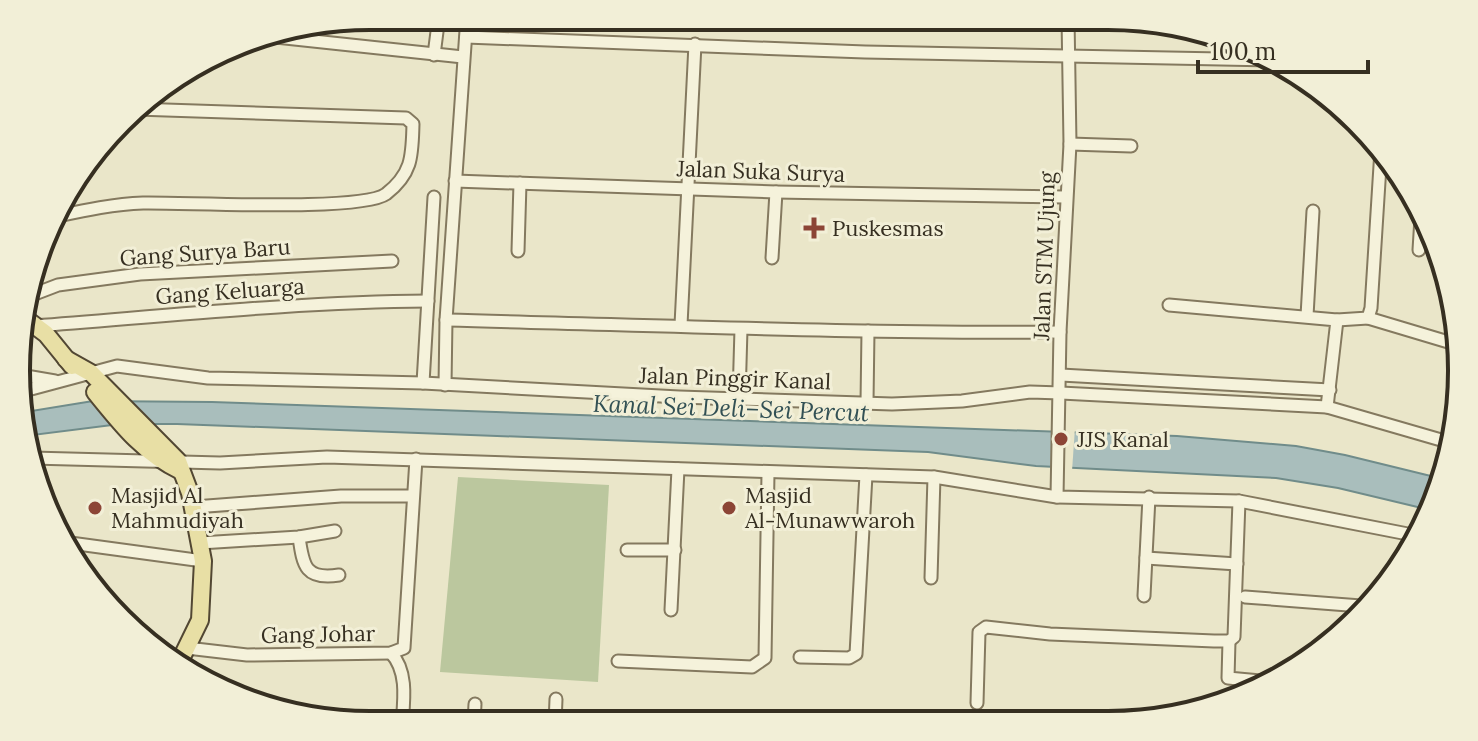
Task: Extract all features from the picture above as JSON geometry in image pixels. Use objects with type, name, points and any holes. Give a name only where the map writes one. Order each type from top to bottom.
[{"type":"main road","points":[[33,328],[46,334],[66,359],[88,376],[159,461],[179,466]]},
{"type":"main road","points":[[147,443],[179,466],[194,507],[203,561],[200,620],[183,655]]},
{"type":"street","points":[[434,55],[437,30]]},
{"type":"street","points":[[445,385],[446,320],[466,30]]},
{"type":"street","name":"Jalan STM Ujung","points":[[1058,492],[1060,332],[1070,144],[1068,30]]},
{"type":"street","points":[[466,37],[865,52],[1235,55]]},
{"type":"street","points":[[294,39],[463,57]]},
{"type":"street","points":[[681,325],[695,44]]},
{"type":"street","points":[[68,214],[136,203],[325,204],[370,200],[386,194],[407,171],[412,160],[413,124],[406,118],[151,110]]},
{"type":"street","points":[[1070,144],[1131,146]]},
{"type":"street","points":[[1368,318],[1380,166]]},
{"type":"street","name":"Jalan Suka Surya","points":[[455,181],[776,192],[1065,197]]},
{"type":"street","points":[[518,251],[520,183]]},
{"type":"street","points":[[772,258],[776,192]]},
{"type":"street","points":[[423,383],[434,197]]},
{"type":"street","points":[[1307,316],[1313,211]]},
{"type":"street","points":[[1419,250],[1420,235]]},
{"type":"street","name":"Gang Surya Baru","points":[[40,292],[58,285],[140,274],[392,261]]},
{"type":"street","name":"Gang Keluarga","points":[[33,324],[370,301],[428,301]]},
{"type":"street","points":[[1169,305],[1337,320],[1368,318],[1446,341]]},
{"type":"street","points":[[446,320],[741,329],[1060,332]]},
{"type":"street","points":[[1327,407],[1337,320]]},
{"type":"street","points":[[739,398],[741,329]]},
{"type":"street","points":[[867,402],[868,331]]},
{"type":"street","name":"Jalan Pinggir Kanal","points":[[31,389],[117,366],[208,378],[423,383],[867,402],[962,401],[1030,392],[1061,396],[1327,407],[1440,440]]},
{"type":"street","points":[[1061,375],[1330,390]]},
{"type":"street","points":[[30,377],[61,382]]},
{"type":"street","points":[[179,466],[327,457],[934,477],[1058,492],[1239,501],[1406,534]]},
{"type":"street","points":[[42,458],[159,461]]},
{"type":"street","name":"Gang Johar","points":[[187,648],[247,655],[391,653],[404,648],[416,459]]},
{"type":"street","points":[[671,610],[678,469]]},
{"type":"street","points":[[618,661],[752,667],[765,658],[768,473]]},
{"type":"street","points":[[800,657],[849,658],[856,654],[866,475]]},
{"type":"street","points":[[931,578],[934,477]]},
{"type":"street","points":[[194,507],[341,496],[413,496]]},
{"type":"street","points":[[1144,596],[1149,497]]},
{"type":"street","points":[[1239,501],[1235,633],[1229,641],[1228,678],[1249,680]]},
{"type":"street","points":[[200,543],[299,537],[335,531]]},
{"type":"street","points":[[299,537],[303,560],[309,572],[315,577],[339,575]]},
{"type":"street","points":[[78,544],[203,561]]},
{"type":"street","points":[[627,550],[675,550]]},
{"type":"street","points":[[1146,558],[1237,564]]},
{"type":"street","points":[[1245,597],[1354,605]]},
{"type":"street","points":[[977,703],[979,632],[986,627],[1050,634],[1229,641]]},
{"type":"street","points":[[391,653],[400,662],[403,711]]},
{"type":"street","points":[[556,699],[556,711]]},
{"type":"street","points":[[475,704],[475,711]]},
{"type":"green space","points":[[458,477],[609,485],[598,682],[440,672]]},
{"type":"shaded area","points":[[93,401],[212,402],[1177,436],[1296,446],[1431,476],[1419,507],[1338,488],[1276,478],[1036,466],[928,452],[177,424],[120,424],[37,435],[33,411]]},
{"type":"pier","points":[[1053,427],[1075,428],[1072,471],[1051,471]]},
{"type":"place","name":"Puskesmas","points":[[814,228]]},
{"type":"place","name":"JJS Kanal","points":[[1061,439]]},
{"type":"place","name":"Masjid Al Mahmudiyah","points":[[95,508]]},
{"type":"place","name":"Masjid Al-Munawwaroh","points":[[729,508]]},
{"type":"water label","name":"Kanal Sei Deli–Sei Percut","points":[[731,408]]}]
